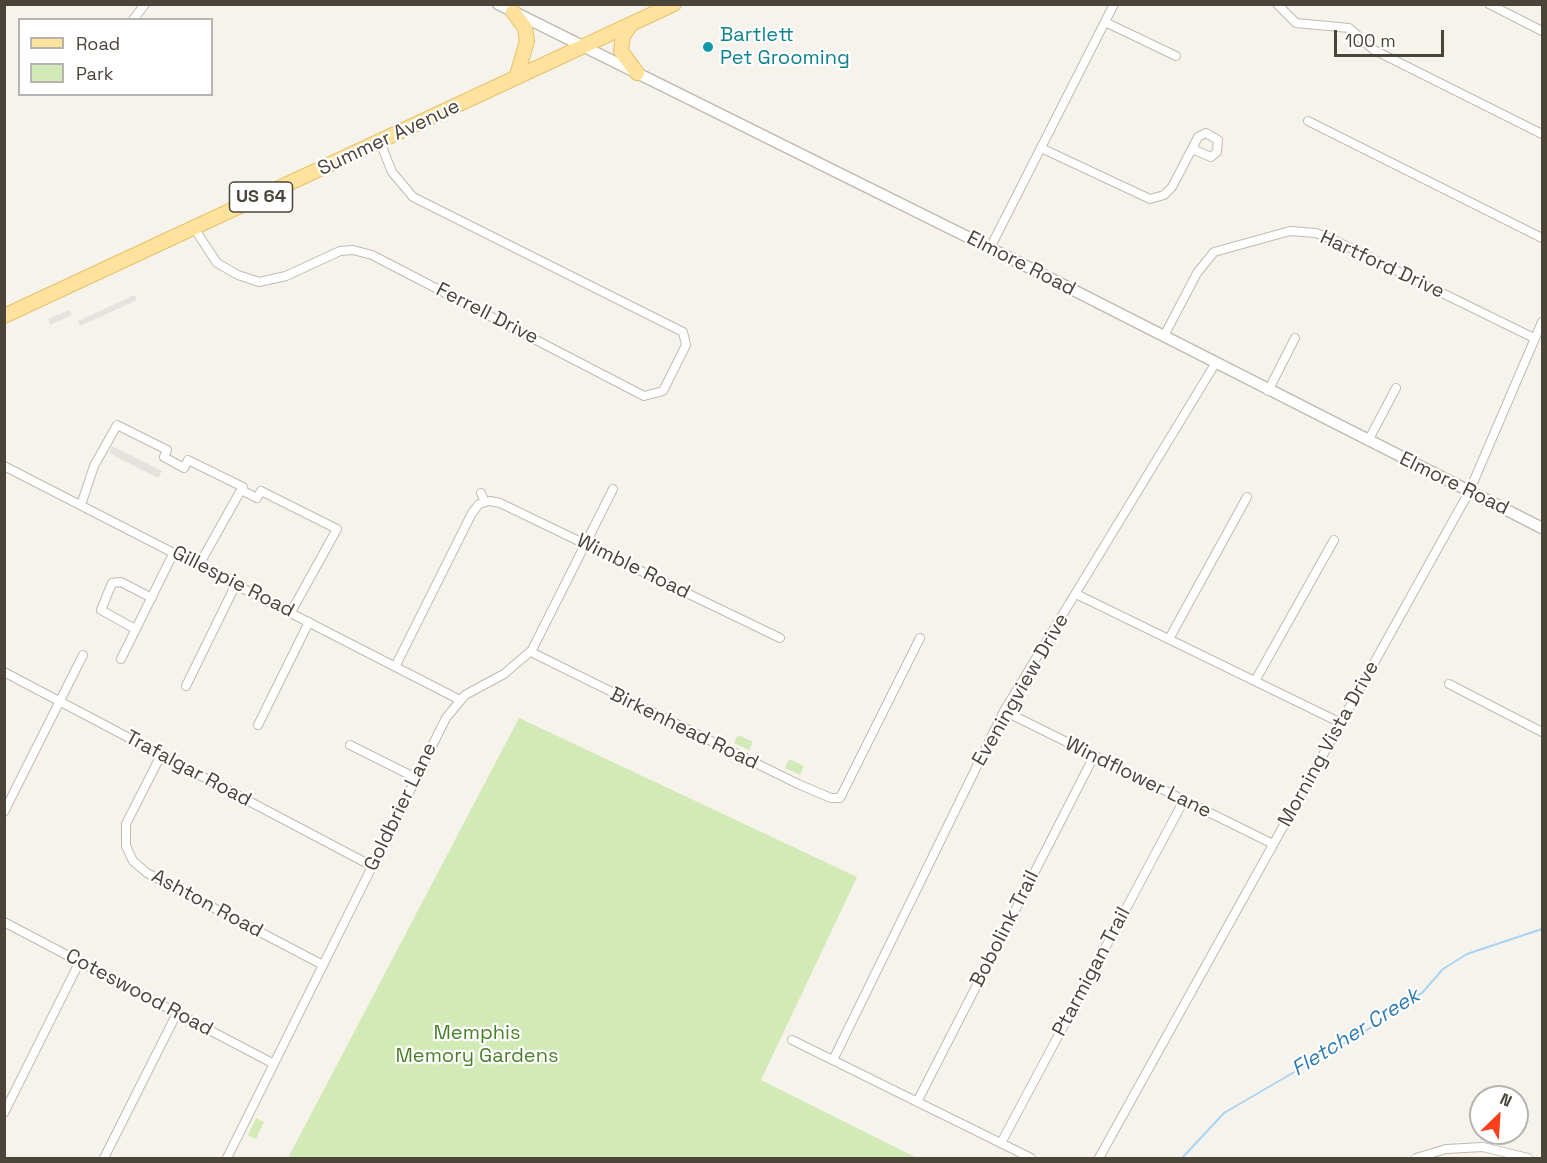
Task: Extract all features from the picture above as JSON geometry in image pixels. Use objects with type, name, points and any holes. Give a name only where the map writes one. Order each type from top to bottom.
[{"type":"main road","name":"Summer Avenue","points":[[4,316],[380,142],[517,75],[585,47],[674,4]]},
{"type":"main road","points":[[513,12],[525,28],[527,41],[517,75]]},
{"type":"main road","points":[[630,26],[623,36],[621,51],[637,73]]},
{"type":"street","points":[[134,18],[145,4]]},
{"type":"street","name":"Elmore Road","points":[[498,4],[990,248],[1542,528]]},
{"type":"street","points":[[990,248],[1114,4]]},
{"type":"street","points":[[1276,4],[1296,23],[1349,28],[1374,50],[1542,134]]},
{"type":"street","points":[[1489,4],[1542,31]]},
{"type":"street","points":[[1105,22],[1176,56]]},
{"type":"street","points":[[1308,121],[1542,238]]},
{"type":"street","name":"Ferrell Drive","points":[[194,228],[217,263],[238,275],[259,282],[286,276],[340,251],[353,250],[372,255],[644,396],[663,391],[686,345],[683,332],[413,197],[392,172],[380,142]]},
{"type":"street","points":[[1041,148],[1150,199],[1164,195],[1172,187],[1192,149]]},
{"type":"street","name":"Hartford Drive","points":[[1164,336],[1197,273],[1214,252],[1290,231],[1316,233],[1334,240],[1534,338]]},
{"type":"street","name":"Morning Vista Drive","points":[[1099,1158],[1470,492],[1542,322]]},
{"type":"street","points":[[1268,391],[1295,338]]},
{"type":"street","name":"Eveningview Drive","points":[[833,1060],[1004,711],[1215,364]]},
{"type":"street","points":[[1368,441],[1396,388]]},
{"type":"street","points":[[81,505],[94,466],[117,424],[167,450],[164,457],[184,468],[188,460],[243,487],[242,490],[257,498],[261,492],[337,529],[291,612]]},
{"type":"street","name":"Gillespie Road","points":[[4,466],[396,665],[460,700]]},
{"type":"street","name":"Goldbrier Lane","points":[[227,1158],[446,718],[460,700],[504,674],[531,652],[613,489]]},
{"type":"street","points":[[199,565],[242,490]]},
{"type":"street","points":[[396,665],[472,513],[485,502],[481,493]]},
{"type":"street","points":[[1168,639],[1247,497]]},
{"type":"street","name":"Wimble Road","points":[[485,502],[500,503],[780,638]]},
{"type":"street","points":[[1255,681],[1334,540]]},
{"type":"street","points":[[121,659],[174,552]]},
{"type":"street","points":[[135,629],[101,610],[112,583],[121,582],[152,598]]},
{"type":"street","points":[[186,686],[236,584]]},
{"type":"street","points":[[1076,594],[1341,723]]},
{"type":"street","points":[[258,725],[309,622]]},
{"type":"street","name":"Birkenhead Road","points":[[531,652],[798,784],[831,798],[840,798],[920,638]]},
{"type":"street","points":[[4,812],[7,800],[83,655]]},
{"type":"street","name":"Trafalgar Road","points":[[4,672],[372,866]]},
{"type":"street","points":[[1449,684],[1542,732]]},
{"type":"street","name":"Windflower Lane","points":[[1004,711],[1273,844]]},
{"type":"street","points":[[350,745],[416,778]]},
{"type":"street","name":"Ashton Road","points":[[161,755],[126,824],[126,846],[133,861],[147,873],[323,965]]},
{"type":"street","name":"Bobolink Trail","points":[[917,1102],[1094,756]]},
{"type":"street","name":"Ptarmigan Trail","points":[[1001,1143],[1184,800]]},
{"type":"street","name":"Coteswood Road","points":[[4,922],[274,1064]]},
{"type":"street","points":[[4,1113],[80,961]]},
{"type":"street","points":[[104,1158],[177,1013]]},
{"type":"street","points":[[792,1040],[1031,1158]]},
{"type":"street","points":[[1416,1158],[1446,1149],[1483,1147],[1528,1158]]},
{"type":"green space","name":"Memphis Memory Gardens","points":[[519,718],[857,877],[761,1080],[917,1158],[288,1158]]},
{"type":"green space","points":[[738,735],[753,742],[749,750],[734,743]]},
{"type":"green space","points":[[789,759],[804,766],[800,775],[785,768]]},
{"type":"green space","points":[[256,1118],[264,1122],[256,1139],[248,1135]]},
{"type":"shaded area","points":[[135,295],[137,300],[80,326],[78,321]]},
{"type":"shaded area","points":[[69,310],[72,315],[50,325],[48,319]]},
{"type":"shaded area","points":[[112,446],[162,471],[158,478],[109,453]]},
{"type":"waterway","name":"Fletcher Creek","points":[[1182,1158],[1224,1113],[1375,1025],[1411,998],[1422,993],[1443,969],[1467,954],[1542,929]]},
{"type":"place","name":"Bartlett Pet Grooming","points":[[708,47]]}]
